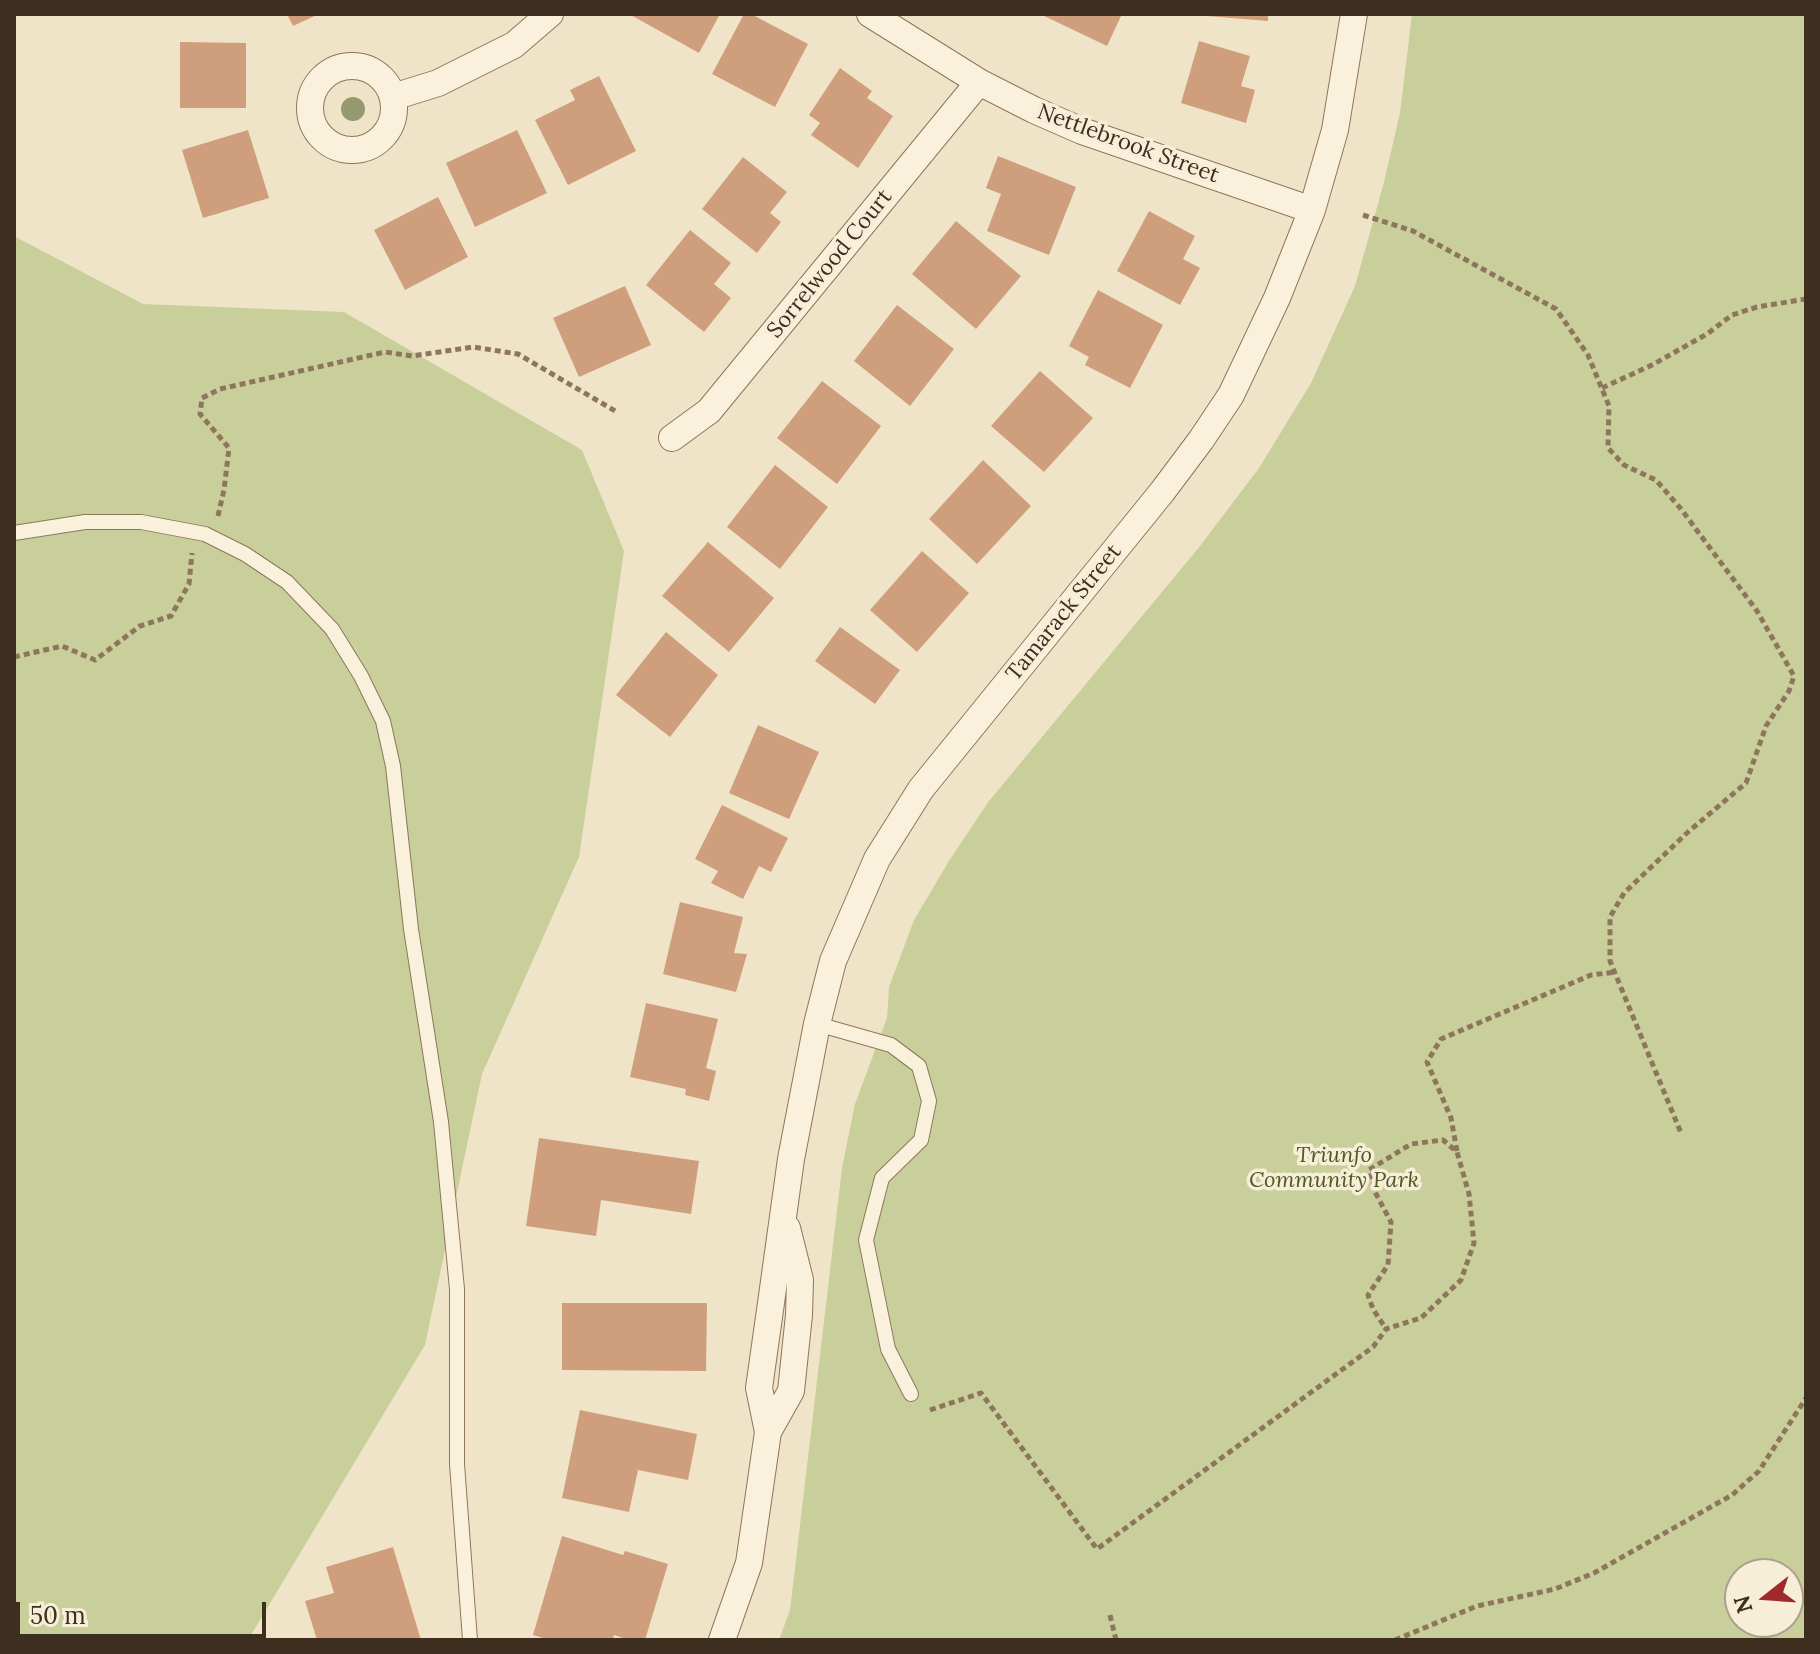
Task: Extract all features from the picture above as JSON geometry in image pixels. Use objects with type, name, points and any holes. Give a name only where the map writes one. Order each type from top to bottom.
[{"type":"street","points":[[393,97],[438,83],[514,45],[550,14]]},
{"type":"street","name":"Nettlebrook Street","points":[[870,14],[979,82],[1034,110],[1082,131],[1312,210]]},
{"type":"street","name":"Tamarack Street","points":[[722,1640],[749,1563],[768,1432],[791,1391],[800,1280],[783,1213],[817,1024],[833,961],[877,859],[921,789],[1201,440],[1231,395],[1277,298],[1312,210],[1335,130],[1354,14]]},
{"type":"street","name":"Sorrelwood Court","points":[[672,438],[709,411],[979,82]]},
{"type":"lane","points":[[14,533],[85,522],[141,522],[205,534],[245,554],[287,582],[332,629],[361,676],[383,721],[393,766],[411,929],[441,1122],[457,1289],[457,1464],[470,1640]]},
{"type":"lane","points":[[817,1024],[891,1045],[919,1066],[929,1101],[921,1140],[882,1178],[866,1240],[888,1349],[911,1394]]},
{"type":"path","points":[[1363,215],[1413,231],[1556,309],[1588,355],[1609,406],[1608,448],[1624,465],[1656,480],[1681,509],[1757,611],[1794,676],[1789,691],[1766,726],[1746,783],[1688,832],[1624,893],[1610,917],[1610,961],[1681,1133]]},
{"type":"path","points":[[1602,388],[1652,365],[1707,334],[1732,315],[1757,307],[1806,299]]},
{"type":"path","points":[[14,657],[62,646],[95,660],[140,626],[171,616],[189,584],[192,550],[216,520],[224,490],[229,448],[200,414],[202,398],[220,389],[385,352],[412,356],[473,347],[518,354],[617,412]]},
{"type":"path","points":[[925,1412],[981,1393],[1097,1549],[1373,1347],[1386,1329],[1421,1318],[1461,1280],[1474,1243],[1469,1194],[1451,1118],[1427,1062],[1441,1039],[1591,975],[1616,972]]},
{"type":"path","points":[[1386,1329],[1368,1295],[1388,1265],[1391,1222],[1375,1192],[1369,1170],[1411,1144],[1443,1140],[1457,1152]]},
{"type":"path","points":[[1395,1640],[1477,1606],[1555,1589],[1594,1573],[1732,1495],[1759,1471],[1806,1398]]},
{"type":"path","points":[[1110,1615],[1116,1640]]},
{"type":"green space","name":"Triunfo Community Park","points":[[1412,14],[1806,14],[1806,1640],[779,1640],[790,1610],[842,1168],[855,1104],[887,1018],[889,987],[914,920],[989,801],[1200,546],[1259,468],[1311,383],[1355,286],[1400,113]]},
{"type":"green space","points":[[14,236],[143,304],[344,312],[582,450],[624,551],[579,857],[482,1074],[425,1345],[248,1640],[14,1640]]},
{"type":"building","points":[[287,14],[319,14],[293,26]]},
{"type":"building","points":[[629,14],[720,14],[699,53]]},
{"type":"building","points":[[744,14],[751,14],[808,44],[775,107],[712,74]]},
{"type":"building","points":[[1040,14],[1122,14],[1107,46]]},
{"type":"building","points":[[1268,14],[1268,21],[1207,16]]},
{"type":"building","points":[[1199,41],[1250,56],[1241,86],[1255,90],[1246,123],[1181,103]]},
{"type":"building","points":[[180,42],[246,43],[246,108],[180,108]]},
{"type":"building","points":[[840,68],[872,91],[867,98],[893,116],[858,168],[811,135],[820,123],[809,115]]},
{"type":"building","points":[[599,76],[636,151],[568,185],[535,120],[575,100],[570,90]]},
{"type":"building","points":[[248,130],[269,198],[203,218],[182,150]]},
{"type":"building","points":[[517,130],[547,193],[475,227],[446,163]]},
{"type":"building","points":[[998,156],[1076,187],[1049,255],[987,231],[1001,194],[986,188]]},
{"type":"building","points":[[743,157],[787,192],[770,213],[781,222],[757,253],[702,209]]},
{"type":"building","points":[[438,197],[468,257],[405,290],[374,230]]},
{"type":"building","points":[[1149,211],[1195,236],[1183,259],[1200,268],[1180,305],[1117,271]]},
{"type":"building","points":[[956,221],[1021,276],[976,329],[912,274]]},
{"type":"building","points":[[690,230],[731,263],[714,284],[731,298],[704,332],[646,285]]},
{"type":"building","points":[[625,286],[651,345],[579,377],[553,318]]},
{"type":"building","points":[[1098,290],[1163,325],[1130,388],[1085,365],[1089,357],[1069,346]]},
{"type":"building","points":[[897,305],[954,349],[910,406],[854,361]]},
{"type":"building","points":[[1040,371],[1093,418],[1044,472],[991,426]]},
{"type":"building","points":[[822,381],[881,426],[837,484],[777,438]]},
{"type":"building","points":[[983,460],[1031,506],[977,564],[929,519]]},
{"type":"building","points":[[775,465],[828,507],[780,569],[727,527]]},
{"type":"building","points":[[708,542],[774,598],[729,652],[662,596]]},
{"type":"building","points":[[922,551],[969,593],[917,652],[870,610]]},
{"type":"building","points":[[840,627],[900,670],[875,704],[815,661]]},
{"type":"building","points":[[666,632],[718,675],[670,737],[616,695]]},
{"type":"building","points":[[758,725],[819,752],[789,819],[729,793]]},
{"type":"building","points":[[722,805],[788,838],[771,872],[759,866],[743,899],[711,883],[718,871],[695,859]]},
{"type":"building","points":[[680,902],[743,917],[734,953],[747,954],[736,992],[663,974]]},
{"type":"building","points":[[646,1003],[718,1019],[706,1068],[716,1071],[709,1101],[685,1095],[686,1089],[630,1077]]},
{"type":"building","points":[[539,1138],[699,1161],[691,1214],[601,1200],[596,1236],[526,1226]]},
{"type":"building","points":[[562,1303],[707,1303],[706,1371],[562,1370]]},
{"type":"building","points":[[580,1410],[697,1434],[688,1480],[638,1470],[629,1512],[562,1498]]},
{"type":"building","points":[[562,1536],[623,1555],[625,1551],[668,1564],[645,1640],[629,1640],[614,1635],[613,1640],[550,1640],[533,1635]]},
{"type":"building","points":[[393,1547],[421,1640],[317,1640],[305,1601],[334,1593],[326,1567]]}]
